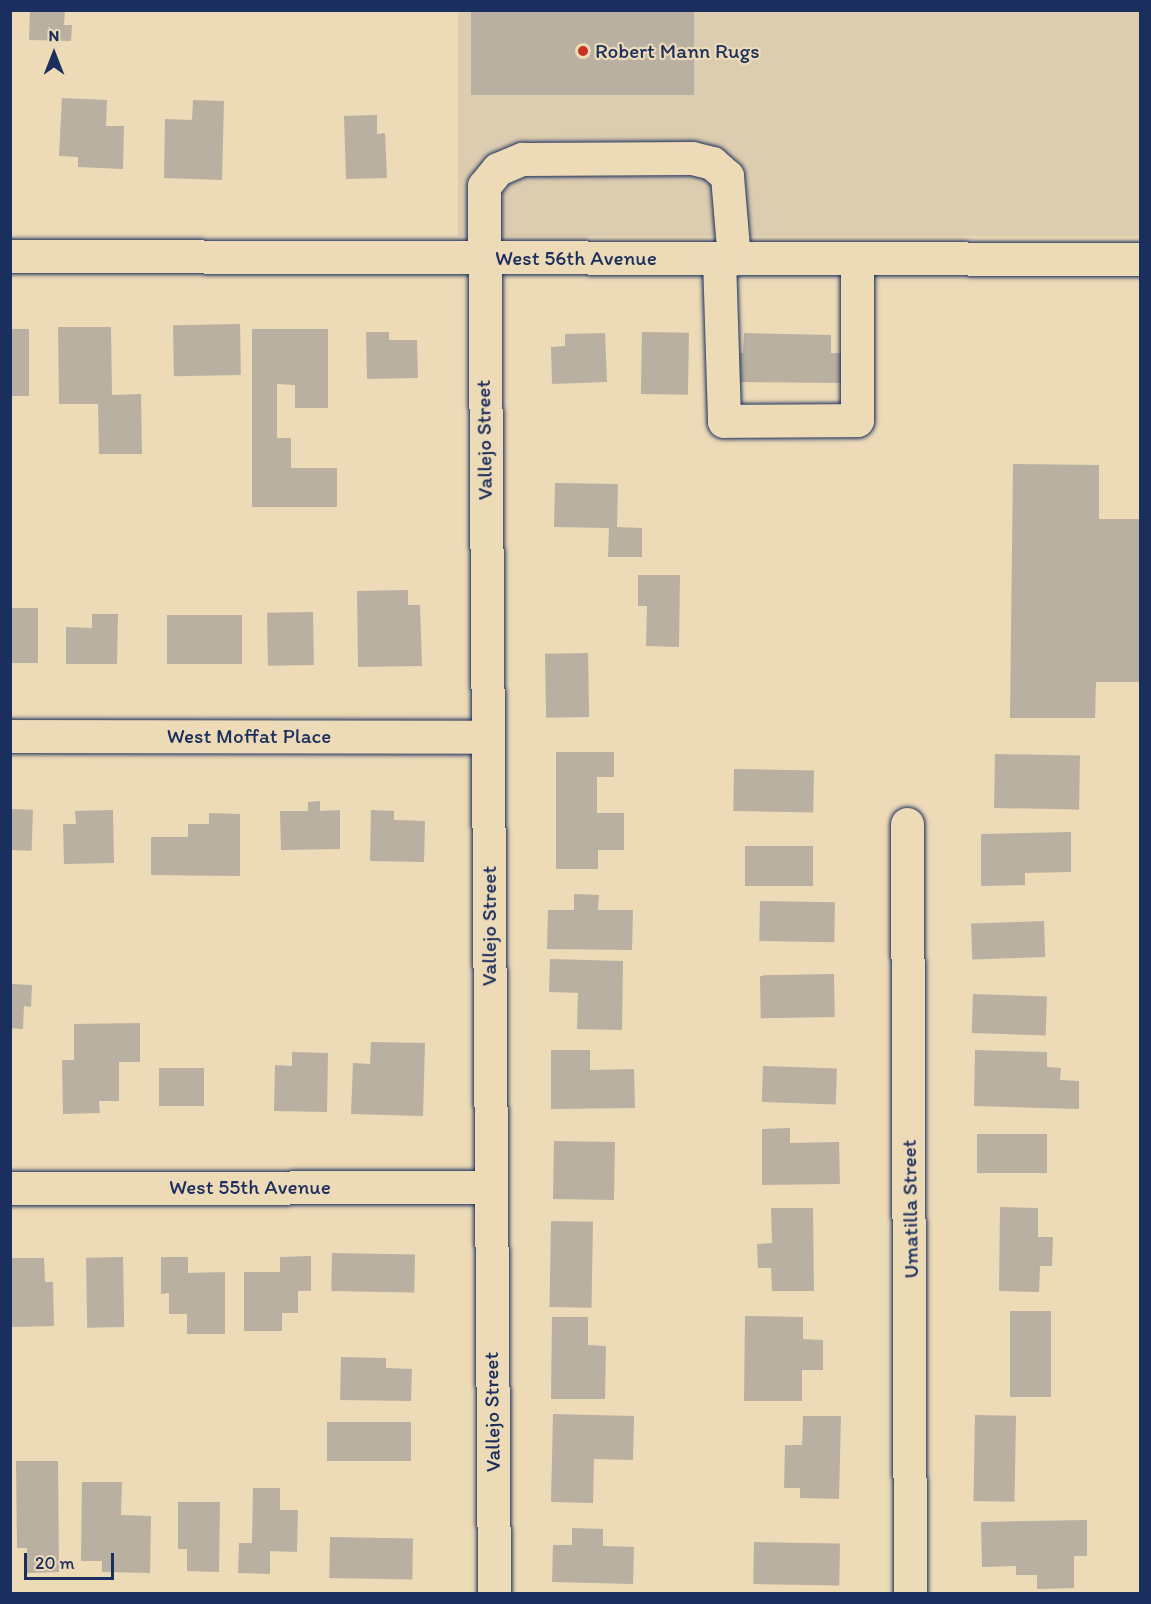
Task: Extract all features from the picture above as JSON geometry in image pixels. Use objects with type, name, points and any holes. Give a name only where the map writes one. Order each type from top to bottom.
[{"type":"street","name":"Vallejo Street","points":[[494,1593],[482,258],[484,186],[498,169],[522,159],[692,158],[712,163],[727,176],[724,421],[857,420],[857,258]]},
{"type":"street","name":"West 56th Avenue","points":[[10,256],[1140,260]]},
{"type":"street","name":"West Moffat Place","points":[[10,736],[488,737]]},
{"type":"street","name":"Umatilla Street","points":[[907,824],[910,1593]]},
{"type":"street","name":"West 55th Avenue","points":[[10,1188],[490,1187]]},
{"type":"shaded area","points":[[458,11],[1140,11],[1140,236],[458,236]]},
{"type":"building","points":[[30,10],[65,10],[64,25],[72,25],[71,41],[29,40]]},
{"type":"building","name":"Robert Mann Rugs","points":[[471,10],[694,10],[694,95],[471,95]]},
{"type":"building","points":[[62,98],[107,100],[106,126],[124,126],[123,169],[78,167],[78,157],[59,156]]},
{"type":"building","points":[[193,100],[224,101],[222,180],[164,178],[165,119],[192,120]]},
{"type":"building","points":[[377,115],[377,134],[385,133],[387,178],[346,179],[344,116]]},
{"type":"building","points":[[240,324],[241,375],[174,376],[173,325]]},
{"type":"building","points":[[58,327],[111,327],[112,395],[141,394],[142,454],[99,454],[98,404],[59,404]]},
{"type":"building","points":[[10,329],[29,329],[29,396],[10,396]]},
{"type":"building","points":[[252,329],[328,329],[328,408],[295,408],[295,385],[277,384],[277,438],[291,438],[291,468],[337,468],[337,507],[252,507]]},
{"type":"building","points":[[366,332],[389,332],[389,340],[417,340],[418,378],[367,379]]},
{"type":"building","points":[[642,332],[689,333],[688,395],[641,394]]},
{"type":"building","points":[[605,333],[607,382],[552,384],[551,347],[565,346],[565,334]]},
{"type":"building","points":[[744,333],[831,335],[831,353],[847,353],[846,383],[726,382],[727,353],[743,353]]},
{"type":"building","points":[[1013,464],[1099,465],[1099,519],[1140,519],[1140,682],[1096,682],[1095,718],[1010,718]]},
{"type":"building","points":[[555,483],[618,484],[617,527],[642,528],[642,557],[608,557],[609,528],[554,527]]},
{"type":"building","points":[[638,575],[680,575],[679,647],[646,646],[647,606],[638,606]]},
{"type":"building","points":[[408,590],[408,605],[420,605],[422,666],[358,667],[357,591]]},
{"type":"building","points":[[10,608],[38,608],[38,663],[10,663]]},
{"type":"building","points":[[313,612],[314,665],[268,666],[267,613]]},
{"type":"building","points":[[92,614],[118,614],[117,664],[66,664],[66,627],[92,628]]},
{"type":"building","points":[[167,615],[242,615],[242,664],[167,664]]},
{"type":"building","points":[[588,653],[589,717],[546,718],[545,654]]},
{"type":"building","points":[[556,752],[614,752],[614,777],[597,777],[597,813],[624,813],[624,850],[598,850],[598,869],[556,869]]},
{"type":"building","points":[[995,754],[1080,755],[1079,809],[994,808]]},
{"type":"building","points":[[734,769],[814,770],[813,812],[733,811]]},
{"type":"building","points":[[320,801],[320,811],[340,810],[340,849],[281,850],[280,811],[308,811],[308,802]]},
{"type":"building","points":[[10,809],[33,810],[32,851],[10,850]]},
{"type":"building","points":[[113,810],[114,863],[64,864],[63,824],[76,824],[75,811]]},
{"type":"building","points":[[371,810],[394,811],[394,820],[425,821],[424,862],[370,861]]},
{"type":"building","points":[[209,813],[240,814],[240,876],[151,875],[151,837],[188,837],[188,824],[209,824]]},
{"type":"building","points":[[1071,832],[1071,872],[1025,873],[1025,885],[981,886],[981,834]]},
{"type":"building","points":[[745,846],[813,846],[813,886],[745,886]]},
{"type":"building","points":[[574,894],[599,895],[598,910],[633,910],[632,950],[547,949],[548,910],[574,910]]},
{"type":"building","points":[[760,901],[835,902],[834,942],[759,941]]},
{"type":"building","points":[[1044,921],[1045,957],[972,960],[971,924]]},
{"type":"building","points":[[550,959],[623,961],[622,1030],[577,1029],[578,993],[549,992]]},
{"type":"building","points":[[834,974],[835,1017],[761,1018],[760,975]]},
{"type":"building","points":[[10,984],[32,985],[31,1007],[24,1006],[23,1029],[10,1028]]},
{"type":"building","points":[[973,994],[1047,997],[1046,1036],[972,1033]]},
{"type":"building","points":[[140,1023],[140,1062],[119,1062],[119,1101],[99,1101],[100,1113],[63,1114],[62,1060],[74,1060],[74,1024]]},
{"type":"building","points":[[371,1042],[425,1043],[423,1116],[351,1114],[353,1063],[370,1064]]},
{"type":"building","points":[[551,1050],[590,1050],[590,1070],[634,1069],[635,1108],[551,1109]]},
{"type":"building","points":[[975,1050],[1047,1052],[1047,1067],[1061,1068],[1060,1080],[1079,1081],[1079,1109],[974,1106]]},
{"type":"building","points":[[292,1052],[328,1053],[327,1112],[274,1111],[275,1065],[292,1066]]},
{"type":"building","points":[[763,1066],[837,1069],[836,1105],[762,1102]]},
{"type":"building","points":[[159,1068],[204,1068],[204,1106],[159,1106]]},
{"type":"building","points":[[790,1128],[790,1143],[839,1142],[840,1184],[762,1185],[762,1129]]},
{"type":"building","points":[[977,1134],[1047,1134],[1047,1173],[977,1173]]},
{"type":"building","points":[[554,1141],[615,1142],[614,1200],[553,1199]]},
{"type":"building","points":[[1000,1207],[1038,1208],[1038,1237],[1053,1237],[1052,1266],[1040,1266],[1039,1292],[999,1291]]},
{"type":"building","points":[[771,1208],[813,1208],[814,1291],[772,1291],[771,1268],[758,1268],[757,1244],[772,1243]]},
{"type":"building","points":[[551,1221],[593,1222],[591,1308],[549,1307]]},
{"type":"building","points":[[332,1253],[415,1254],[414,1292],[331,1291]]},
{"type":"building","points":[[311,1256],[311,1291],[298,1291],[298,1313],[282,1313],[282,1331],[244,1331],[244,1272],[280,1272],[280,1257]]},
{"type":"building","points":[[123,1257],[124,1327],[87,1328],[86,1258]]},
{"type":"building","points":[[161,1257],[188,1257],[188,1273],[225,1272],[225,1334],[187,1334],[187,1314],[169,1314],[169,1293],[161,1294]]},
{"type":"building","points":[[11,1258],[44,1258],[45,1282],[53,1282],[54,1326],[12,1327]]},
{"type":"building","points":[[1010,1311],[1051,1311],[1051,1397],[1010,1397]]},
{"type":"building","points":[[745,1316],[803,1317],[803,1339],[823,1340],[823,1370],[802,1370],[802,1401],[744,1401]]},
{"type":"building","points":[[552,1317],[588,1317],[588,1345],[606,1346],[605,1399],[551,1399]]},
{"type":"building","points":[[341,1357],[386,1358],[386,1368],[412,1369],[411,1401],[340,1400]]},
{"type":"building","points":[[553,1414],[634,1416],[633,1460],[594,1459],[593,1503],[551,1502]]},
{"type":"building","points":[[975,1415],[1016,1416],[1014,1502],[973,1501]]},
{"type":"building","points":[[803,1416],[841,1416],[839,1499],[800,1498],[800,1488],[784,1488],[785,1445],[802,1445]]},
{"type":"building","points":[[327,1422],[411,1422],[411,1461],[327,1461]]},
{"type":"building","points":[[16,1461],[58,1461],[59,1572],[27,1573],[27,1548],[17,1548]]},
{"type":"building","points":[[82,1482],[122,1482],[121,1515],[151,1516],[150,1573],[102,1572],[102,1561],[81,1561]]},
{"type":"building","points":[[253,1488],[280,1488],[280,1510],[298,1510],[297,1552],[270,1551],[270,1574],[238,1573],[239,1543],[252,1543]]},
{"type":"building","points":[[178,1502],[220,1502],[219,1572],[187,1571],[187,1549],[178,1549]]},
{"type":"building","points":[[1087,1520],[1087,1556],[1074,1556],[1074,1588],[1037,1589],[1037,1575],[1016,1575],[1016,1566],[982,1567],[981,1522]]},
{"type":"building","points":[[572,1528],[603,1529],[603,1546],[634,1547],[633,1584],[552,1582],[553,1545],[572,1545]]},
{"type":"building","points":[[330,1537],[413,1538],[412,1579],[329,1578]]},
{"type":"building","points":[[754,1542],[840,1544],[839,1585],[753,1584]]},
{"type":"place","name":"Robert Mann Rugs","points":[[583,51]]}]
